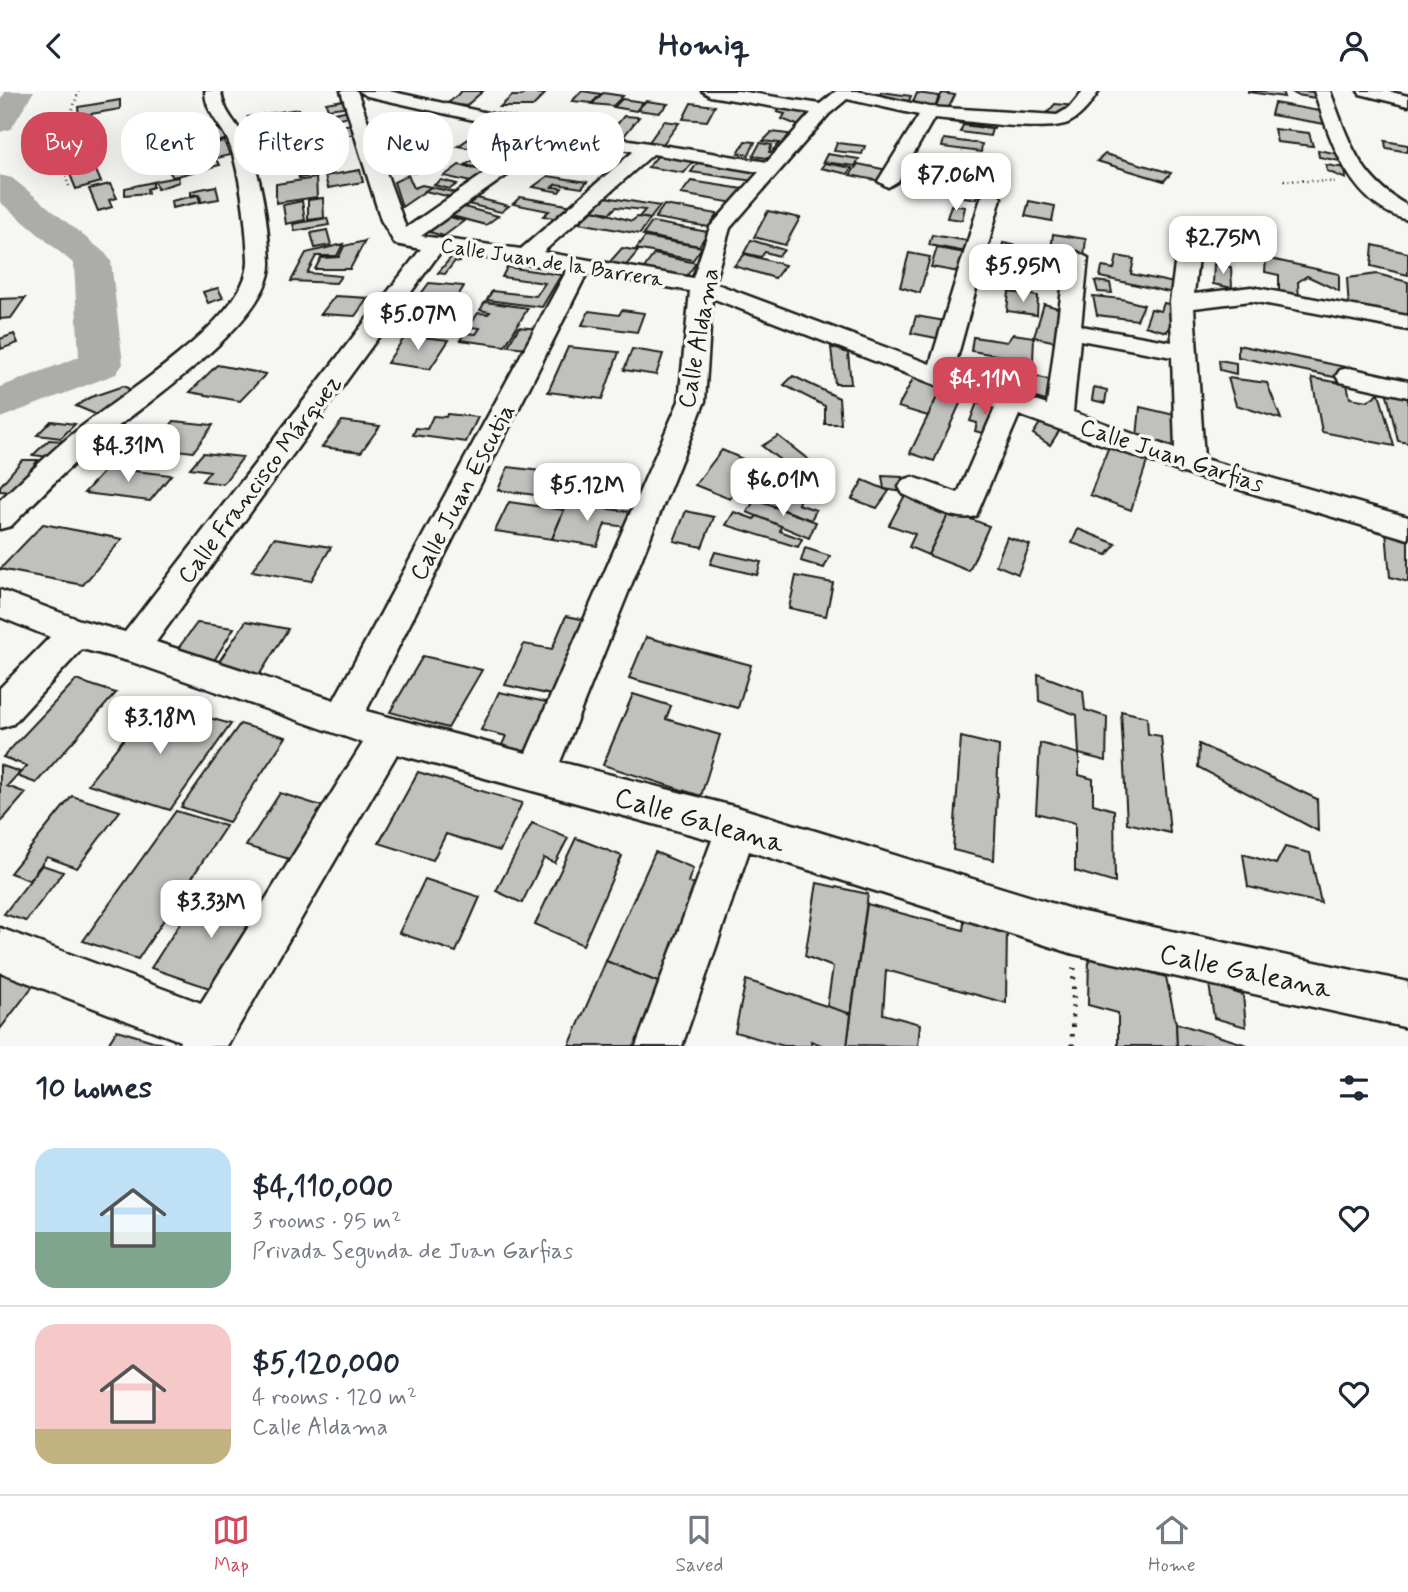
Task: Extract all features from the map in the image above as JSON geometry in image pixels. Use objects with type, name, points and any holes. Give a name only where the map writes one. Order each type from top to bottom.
[{"type":"street","points":[[0,517],[85,438],[214,335],[248,298],[259,271],[240,144],[213,109],[213,91]]},
{"type":"street","points":[[349,91],[391,221],[402,240],[495,175]]},
{"type":"street","points":[[368,91],[467,113]]},
{"type":"street","points":[[710,91],[823,110]]},
{"type":"street","points":[[845,92],[929,112],[1036,121],[1061,120],[1075,112],[1091,91]]},
{"type":"street","points":[[1322,91],[1348,162],[1360,183],[1408,215]]},
{"type":"street","points":[[1366,91],[1408,101]]},
{"type":"street","name":"Calle Aldama","points":[[536,774],[692,401],[702,286],[720,227],[823,110],[845,92]]},
{"type":"street","points":[[888,181],[929,112]]},
{"type":"street","points":[[624,144],[771,168]]},
{"type":"street","points":[[526,256],[649,148]]},
{"type":"street","points":[[939,377],[991,198]]},
{"type":"street","name":"Calle Juan de la Barrera","points":[[402,240],[526,256],[702,286]]},
{"type":"street","name":"Calle Francisco Márquez","points":[[132,648],[436,243]]},
{"type":"street","points":[[1188,257],[1182,302],[1190,465]]},
{"type":"street","points":[[1059,418],[1077,258]]},
{"type":"street","name":"Calle Juan Escutia","points":[[344,718],[580,266]]},
{"type":"street","name":"Calle Juan Garfias","points":[[702,286],[1010,404],[1059,418],[1190,465],[1408,528]]},
{"type":"street","points":[[1182,302],[1251,294],[1408,323]]},
{"type":"street","points":[[1068,331],[1185,352]]},
{"type":"street","points":[[1349,376],[1408,389]]},
{"type":"street","points":[[913,487],[967,508],[1010,404]]},
{"type":"street","name":"Calle Galeana","points":[[0,603],[76,633],[132,648],[388,735],[737,827],[1074,932],[1408,1005]]},
{"type":"street","points":[[0,712],[76,633]]},
{"type":"street","points":[[0,950],[206,1038],[388,735]]},
{"type":"street","points":[[659,1046],[737,827]]},
{"type":"path","points":[[69,186],[62,168],[69,158],[69,119],[79,91]]},
{"type":"path","points":[[1284,180],[1360,183]]},
{"type":"path","points":[[1072,1046],[1074,932]]},
{"type":"building","points":[[462,91],[483,91],[466,106],[447,104]]},
{"type":"building","points":[[582,91],[601,94],[592,103],[572,101]]},
{"type":"building","points":[[1282,91],[1284,97],[1248,92]]},
{"type":"building","points":[[1290,91],[1320,92],[1322,99],[1297,95]]},
{"type":"building","points":[[525,92],[545,94],[532,107],[500,107],[512,96],[522,96]]},
{"type":"building","points":[[881,92],[911,96],[908,103],[878,99]]},
{"type":"building","points":[[603,93],[623,96],[613,106],[592,104]]},
{"type":"building","points":[[917,93],[939,96],[935,108],[912,105]]},
{"type":"building","points":[[942,93],[955,95],[948,109],[935,108]]},
{"type":"building","points":[[349,99],[351,106],[328,109],[326,103]]},
{"type":"building","points":[[622,99],[643,102],[636,111],[614,107]]},
{"type":"building","points":[[120,100],[120,109],[102,112],[79,112],[78,107]]},
{"type":"building","points":[[646,101],[668,104],[659,113],[637,110]]},
{"type":"building","points":[[691,103],[715,106],[707,121],[683,119]]},
{"type":"building","points":[[1274,103],[1325,112],[1325,124],[1271,115]]},
{"type":"building","points":[[1055,104],[1076,106],[1064,116],[1047,113]]},
{"type":"building","points":[[782,107],[815,113],[802,127],[782,119],[785,114],[777,112]]},
{"type":"building","points":[[624,116],[639,117],[624,136]]},
{"type":"building","points":[[953,116],[995,123],[994,128],[950,122]]},
{"type":"building","points":[[664,121],[679,123],[663,144],[649,142]]},
{"type":"building","points":[[349,124],[352,124],[356,134],[349,135]]},
{"type":"building","points":[[963,125],[992,129],[990,136],[960,132]]},
{"type":"building","points":[[1274,129],[1309,133],[1313,146],[1277,142]]},
{"type":"building","points":[[220,131],[229,139],[220,141]]},
{"type":"building","points":[[772,132],[795,135],[780,151],[773,150],[779,143],[763,141]]},
{"type":"building","points":[[944,139],[982,144],[981,152],[942,147]]},
{"type":"building","points":[[467,140],[467,148],[458,146]]},
{"type":"building","points":[[224,141],[230,155],[220,157],[220,142]]},
{"type":"building","points":[[745,141],[755,142],[749,155],[738,153]]},
{"type":"building","points":[[1385,141],[1408,145],[1408,152],[1386,148]]},
{"type":"building","points":[[760,143],[772,145],[769,152],[778,153],[773,159],[753,156]]},
{"type":"building","points":[[837,143],[865,146],[862,154],[834,151]]},
{"type":"building","points":[[1318,150],[1339,154],[1340,161],[1319,157]]},
{"type":"building","points":[[660,153],[696,159],[684,173],[648,167]]},
{"type":"building","points":[[827,154],[859,159],[855,166],[823,162]]},
{"type":"building","points":[[1105,154],[1171,173],[1164,181],[1097,161]]},
{"type":"building","points":[[701,158],[762,167],[753,181],[691,172]]},
{"type":"building","points":[[825,163],[852,168],[848,174],[821,168]]},
{"type":"building","points":[[858,164],[892,171],[885,182],[850,175]]},
{"type":"building","points":[[459,165],[467,167],[467,175],[485,175],[475,183],[444,176],[453,175],[453,169]]},
{"type":"building","points":[[1326,165],[1345,168],[1346,179],[1327,171]]},
{"type":"building","points":[[360,170],[363,182],[328,188],[325,176],[349,175],[349,172]]},
{"type":"building","points":[[70,175],[98,175],[101,182],[76,189]]},
{"type":"building","points":[[408,175],[414,188],[422,185],[431,187],[402,207],[394,182]]},
{"type":"building","points":[[548,176],[587,182],[582,188],[556,184],[552,187],[562,188],[559,192],[533,187]]},
{"type":"building","points":[[178,177],[179,182],[157,189],[155,181]]},
{"type":"building","points":[[316,178],[317,197],[276,203],[276,184]]},
{"type":"building","points":[[441,180],[457,184],[450,189],[434,185]]},
{"type":"building","points":[[691,181],[743,189],[734,203],[681,194]]},
{"type":"building","points":[[153,182],[153,187],[147,189],[148,193],[125,195],[125,188]]},
{"type":"building","points":[[962,183],[980,186],[976,199],[957,196]]},
{"type":"building","points":[[110,184],[117,198],[109,200],[112,207],[98,211],[89,189]]},
{"type":"building","points":[[216,186],[219,199],[201,202],[200,194],[191,195],[191,191]]},
{"type":"building","points":[[431,187],[461,194],[455,198],[425,191]]},
{"type":"building","points":[[198,195],[200,202],[172,208],[171,201]]},
{"type":"building","points":[[520,197],[573,206],[559,219],[543,216],[549,211],[513,204]]},
{"type":"building","points":[[605,197],[660,206],[650,219],[639,217],[645,210],[616,207],[610,213],[593,210]]},
{"type":"building","points":[[323,198],[324,218],[308,220],[308,200]]},
{"type":"building","points":[[477,198],[509,206],[501,212],[468,204]]},
{"type":"building","points":[[302,201],[305,220],[286,224],[283,205]]},
{"type":"building","points":[[1029,201],[1055,206],[1052,221],[1025,216]]},
{"type":"building","points":[[664,205],[717,214],[709,227],[655,218]]},
{"type":"building","points":[[951,205],[965,207],[962,220],[947,218]]},
{"type":"building","points":[[464,207],[498,216],[486,225],[452,216]]},
{"type":"building","points":[[593,210],[632,221],[637,217],[650,219],[640,234],[579,223]]},
{"type":"building","points":[[768,211],[800,218],[785,245],[754,237]]},
{"type":"building","points":[[450,217],[464,221],[444,236],[429,232]]},
{"type":"building","points":[[327,218],[329,225],[295,231],[293,224]]},
{"type":"building","points":[[652,222],[708,232],[699,246],[643,235]]},
{"type":"building","points":[[327,230],[331,245],[315,248],[311,233]]},
{"type":"building","points":[[1053,234],[1086,239],[1084,256],[1051,250]]},
{"type":"building","points":[[932,235],[975,242],[972,253],[929,245]]},
{"type":"building","points":[[645,237],[702,247],[693,260],[636,249]]},
{"type":"building","points":[[751,240],[784,250],[779,256],[765,252],[761,257],[744,253]]},
{"type":"building","points":[[365,241],[350,269],[315,269],[321,258],[339,257],[344,246]]},
{"type":"building","points":[[1003,243],[1019,246],[1017,256],[1001,253]]},
{"type":"building","points":[[343,244],[337,256],[316,256],[307,273],[341,276],[336,283],[291,281],[306,253]]},
{"type":"building","points":[[1373,245],[1408,253],[1408,275],[1371,266]]},
{"type":"building","points":[[622,248],[638,251],[624,268],[608,264]]},
{"type":"building","points":[[937,248],[971,254],[965,273],[931,267]]},
{"type":"building","points":[[909,253],[930,257],[920,293],[900,287]]},
{"type":"building","points":[[654,254],[696,263],[684,280],[642,271]]},
{"type":"building","points":[[745,254],[785,265],[775,278],[734,266]]},
{"type":"building","points":[[452,256],[462,258],[460,262],[455,261],[445,274],[438,273]]},
{"type":"building","points":[[1117,256],[1134,259],[1131,274],[1179,284],[1178,294],[1100,277],[1102,267],[1114,269]]},
{"type":"building","points":[[1042,258],[1070,264],[1067,272],[1058,270],[1055,276],[1036,271]]},
{"type":"building","points":[[1266,258],[1339,274],[1339,291],[1307,276],[1298,282],[1299,300],[1279,295],[1279,275],[1265,272]]},
{"type":"building","points":[[1214,264],[1231,267],[1232,288],[1213,284]]},
{"type":"building","points":[[507,267],[561,275],[542,307],[487,300],[492,291],[536,296],[545,283],[502,277]]},
{"type":"building","points":[[1377,274],[1408,282],[1408,318],[1349,310],[1347,278]]},
{"type":"building","points":[[1095,281],[1110,283],[1112,293],[1098,292]]},
{"type":"building","points":[[429,283],[464,286],[445,317],[407,313]]},
{"type":"building","points":[[218,288],[223,298],[208,303],[203,292]]},
{"type":"building","points":[[1009,292],[1038,296],[1037,315],[1007,311]]},
{"type":"building","points":[[335,296],[368,298],[355,316],[321,314]]},
{"type":"building","points":[[1093,296],[1144,305],[1137,320],[1097,315]]},
{"type":"building","points":[[25,298],[11,318],[0,319],[0,299]]},
{"type":"building","points":[[485,302],[528,308],[505,346],[460,340],[465,333],[476,334],[480,328],[469,327],[478,313],[490,312],[480,310]]},
{"type":"building","points":[[1164,303],[1177,306],[1167,332],[1145,326],[1151,309],[1161,311]]},
{"type":"building","points":[[1044,304],[1068,311],[1061,343],[1034,337]]},
{"type":"building","points":[[622,310],[644,313],[637,332],[582,325],[589,311],[619,315]]},
{"type":"building","points":[[916,316],[951,322],[946,340],[911,333]]},
{"type":"building","points":[[519,327],[538,329],[527,348],[508,346]]},
{"type":"building","points":[[14,334],[18,343],[1,349],[0,339]]},
{"type":"building","points":[[1013,334],[1034,337],[1033,361],[971,351],[973,337],[1007,342]]},
{"type":"building","points":[[406,335],[449,340],[430,369],[387,363]]},
{"type":"building","points":[[1238,345],[1345,367],[1339,378],[1238,357]]},
{"type":"building","points":[[568,347],[619,352],[602,399],[548,392]]},
{"type":"building","points":[[831,347],[848,353],[851,384],[835,384]]},
{"type":"building","points":[[632,349],[663,354],[656,375],[624,370]]},
{"type":"building","points":[[1219,360],[1236,363],[1236,374],[1220,370]]},
{"type":"building","points":[[217,365],[266,374],[240,401],[190,392]]},
{"type":"building","points":[[895,367],[945,382],[928,416],[898,407],[914,377],[893,371]]},
{"type":"building","points":[[1033,375],[1053,381],[1058,405],[1023,394]]},
{"type":"building","points":[[793,376],[839,398],[841,424],[825,424],[825,406],[784,385]]},
{"type":"building","points":[[1228,378],[1267,383],[1281,419],[1236,405]]},
{"type":"building","points":[[1312,378],[1347,384],[1350,398],[1368,401],[1379,393],[1394,446],[1322,432]]},
{"type":"building","points":[[123,386],[136,392],[100,416],[76,406],[91,397]]},
{"type":"building","points":[[1385,386],[1408,391],[1408,443],[1398,441]]},
{"type":"building","points":[[1094,387],[1107,390],[1105,403],[1092,400]]},
{"type":"building","points":[[940,391],[963,397],[934,461],[910,453]]},
{"type":"building","points":[[978,400],[1002,407],[990,435],[975,431],[977,423],[970,421]]},
{"type":"building","points":[[1140,407],[1183,417],[1182,448],[1137,437]]},
{"type":"building","points":[[447,414],[478,417],[466,442],[413,435],[416,428],[427,429],[433,416],[446,417]]},
{"type":"building","points":[[1044,417],[1063,425],[1050,445],[1033,434]]},
{"type":"building","points":[[51,421],[75,424],[61,438],[37,435]]},
{"type":"building","points":[[174,421],[213,425],[193,452],[143,446],[157,430],[165,432]]},
{"type":"building","points":[[342,421],[380,426],[361,452],[322,447]]},
{"type":"building","points":[[778,436],[814,464],[798,474],[762,446]]},
{"type":"building","points":[[49,440],[65,441],[49,457],[33,455]]},
{"type":"building","points":[[1109,446],[1148,459],[1131,510],[1090,495]]},
{"type":"building","points":[[722,450],[745,460],[737,472],[744,478],[730,499],[695,485]]},
{"type":"building","points":[[203,453],[243,457],[223,484],[202,481],[210,471],[190,468]]},
{"type":"building","points":[[22,460],[38,460],[13,492],[0,491],[0,486]]},
{"type":"building","points":[[508,467],[574,475],[565,499],[498,490]]},
{"type":"building","points":[[107,468],[171,475],[150,501],[84,493]]},
{"type":"building","points":[[882,476],[902,477],[904,492],[884,489]]},
{"type":"building","points":[[744,478],[800,498],[798,504],[816,510],[811,520],[736,492]]},
{"type":"building","points":[[863,480],[889,491],[877,508],[852,499]]},
{"type":"building","points":[[905,495],[950,511],[928,555],[909,547],[915,534],[889,525]]},
{"type":"building","points":[[755,500],[816,522],[809,538],[747,512]]},
{"type":"building","points":[[509,502],[564,510],[552,539],[495,531]]},
{"type":"building","points":[[567,503],[631,512],[626,527],[605,524],[597,546],[552,539]]},
{"type":"building","points":[[686,511],[714,517],[702,547],[674,541]]},
{"type":"building","points":[[950,511],[989,526],[969,571],[928,555]]},
{"type":"building","points":[[734,512],[754,519],[757,516],[781,526],[780,531],[802,539],[798,547],[726,525]]},
{"type":"building","points":[[43,524],[122,539],[83,585],[0,569]]},
{"type":"building","points":[[1078,529],[1116,544],[1107,555],[1072,543]]},
{"type":"building","points":[[1386,531],[1408,538],[1408,582],[1390,577]]},
{"type":"building","points":[[1007,537],[1030,545],[1018,574],[996,565]]},
{"type":"building","points":[[274,538],[331,547],[311,581],[252,571]]},
{"type":"building","points":[[805,548],[830,556],[824,568],[801,561]]},
{"type":"building","points":[[715,552],[761,562],[757,575],[710,564]]},
{"type":"building","points":[[796,576],[833,583],[826,616],[789,608]]},
{"type":"building","points":[[566,616],[596,622],[561,697],[505,685],[524,644],[552,649]]},
{"type":"building","points":[[246,621],[288,629],[258,677],[216,666]]},
{"type":"building","points":[[197,623],[234,628],[212,664],[171,658]]},
{"type":"building","points":[[646,637],[751,665],[738,708],[629,678]]},
{"type":"building","points":[[423,656],[482,670],[448,728],[390,712]]},
{"type":"building","points":[[1038,674],[1083,691],[1085,710],[1107,717],[1106,761],[1079,754],[1077,715],[1039,701]]},
{"type":"building","points":[[76,680],[116,693],[36,783],[17,776],[27,766],[3,757]]},
{"type":"building","points":[[499,692],[560,705],[536,767],[500,749],[506,736],[481,730]]},
{"type":"building","points":[[633,694],[671,706],[666,719],[720,735],[701,796],[603,765]]},
{"type":"building","points":[[153,702],[231,724],[170,810],[88,784]]},
{"type":"building","points":[[1121,711],[1147,717],[1148,734],[1161,736],[1170,833],[1127,823]]},
{"type":"building","points":[[240,724],[286,737],[229,822],[181,807]]},
{"type":"building","points":[[961,737],[999,746],[994,860],[953,850]]},
{"type":"building","points":[[1040,743],[1079,754],[1079,775],[1093,779],[1093,804],[1114,810],[1115,883],[1075,871],[1075,823],[1036,813]]},
{"type":"building","points":[[1199,744],[1317,799],[1318,831],[1198,767]]},
{"type":"building","points":[[0,765],[20,772],[7,786],[26,793],[0,823]]},
{"type":"building","points":[[418,772],[522,803],[500,851],[446,834],[433,860],[379,843]]},
{"type":"building","points":[[280,793],[328,808],[296,861],[246,846]]},
{"type":"building","points":[[72,796],[120,811],[77,868],[47,857],[29,880],[10,873]]},
{"type":"building","points":[[176,811],[226,826],[138,959],[83,941]]},
{"type":"building","points":[[532,823],[568,838],[555,863],[544,858],[522,903],[496,891]]},
{"type":"building","points":[[576,838],[622,856],[583,945],[535,924]]},
{"type":"building","points":[[1285,847],[1310,853],[1321,903],[1248,887],[1243,854],[1276,864]]},
{"type":"building","points":[[655,852],[693,868],[688,882],[701,888],[665,985],[606,961]]},
{"type":"building","points":[[42,865],[63,872],[26,921],[4,914]]},
{"type":"building","points":[[425,879],[480,897],[456,952],[399,933]]},
{"type":"building","points":[[817,883],[868,894],[851,1014],[827,1007],[833,967],[805,956]]},
{"type":"building","points":[[203,888],[269,910],[221,992],[151,968]]},
{"type":"building","points":[[867,904],[963,930],[965,916],[1007,929],[1006,1003],[886,970],[883,1014],[920,1024],[918,1046],[847,1045]]},
{"type":"building","points":[[1089,955],[1166,977],[1176,1023],[1177,1046],[1118,1046],[1118,1013],[1088,1005]]},
{"type":"building","points":[[606,961],[665,985],[642,1046],[569,1046]]},
{"type":"building","points":[[0,964],[39,978],[0,1029]]},
{"type":"building","points":[[746,980],[851,1014],[847,1046],[824,1046],[811,1041],[812,1046],[784,1046],[735,1032]]},
{"type":"building","points":[[1209,984],[1243,995],[1246,1027],[1214,1018]]},
{"type":"building","points":[[1176,1023],[1247,1045],[1247,1046],[1177,1046]]},
{"type":"building","points":[[117,1030],[169,1046],[107,1046]]},
{"type":"waterway","points":[[0,123],[20,91]]},
{"type":"waterway","points":[[0,185],[92,261],[101,364],[0,403]]}]
